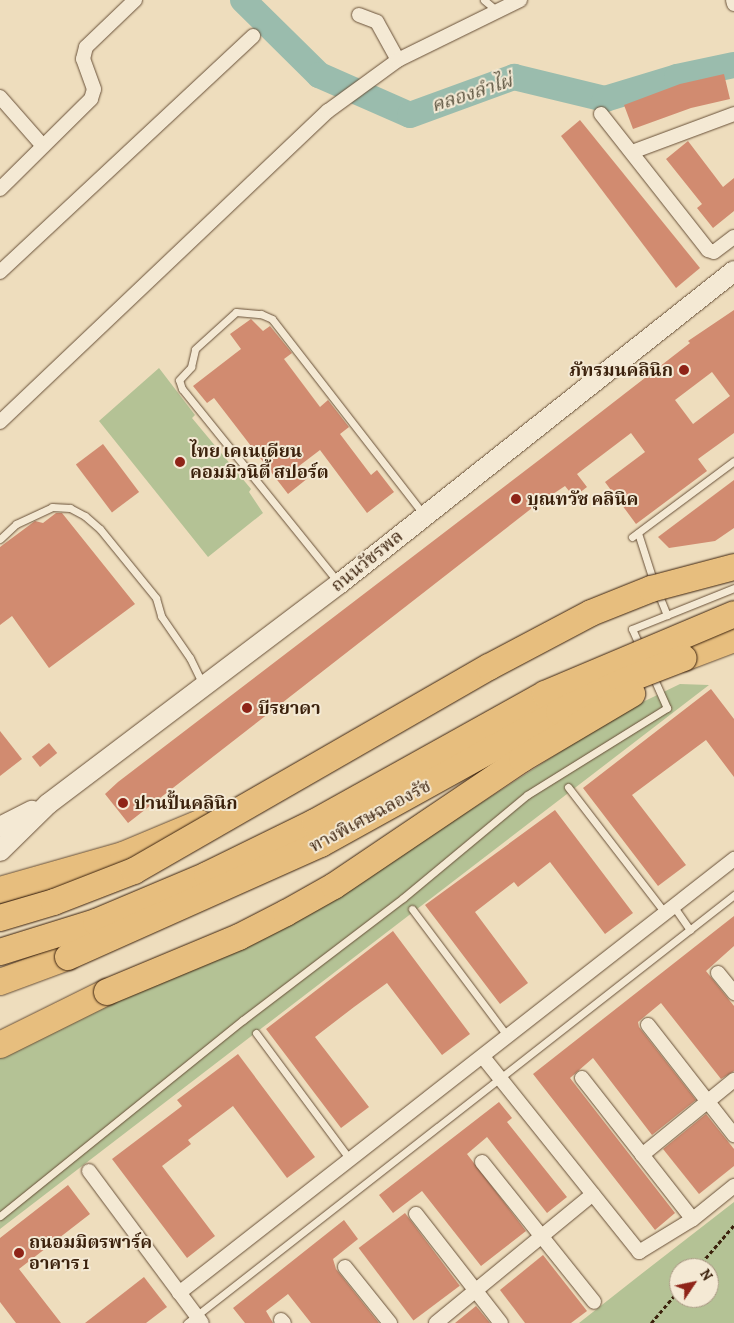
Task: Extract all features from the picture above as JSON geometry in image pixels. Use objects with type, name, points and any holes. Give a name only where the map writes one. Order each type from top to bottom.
[{"type":"highway","points":[[0,918],[54,902],[134,871],[280,790],[489,667],[592,613],[650,589],[734,567]]},
{"type":"highway","name":"ทางพิเศษฉลองรัช","points":[[0,952],[96,922],[207,874],[315,822],[545,694],[734,614]]},
{"type":"highway","name":"ทางพิเศษฉลองรัช","points":[[0,982],[107,942],[321,844],[559,712],[684,658],[734,639]]},
{"type":"highway","points":[[0,1045],[107,992],[239,937],[334,886],[514,764],[644,687],[684,658]]},
{"type":"highway","points":[[0,890],[123,855],[280,790]]},
{"type":"main road","name":"ถนนวัชรพล","points":[[0,852],[48,804],[339,584],[734,271]]},
{"type":"main road","points":[[0,827],[48,804]]},
{"type":"street","points":[[0,188],[91,99],[94,89],[82,59],[86,47],[135,0]]},
{"type":"street","points":[[0,422],[337,104],[398,60],[520,0]]},
{"type":"street","points":[[360,16],[377,22],[398,60]]},
{"type":"street","points":[[0,272],[253,36]]},
{"type":"street","points":[[0,97],[43,146]]},
{"type":"street","points":[[601,114],[709,252],[714,252],[734,236]]},
{"type":"street","points":[[632,152],[734,114]]},
{"type":"street","points":[[179,1293],[351,1161],[734,860]]},
{"type":"street","points":[[718,973],[734,993]]},
{"type":"street","points":[[648,1025],[734,1134]]},
{"type":"street","points":[[482,1058],[639,1252],[644,1252],[734,1186]]},
{"type":"street","points":[[582,1078],[688,1213]]},
{"type":"street","points":[[642,1155],[734,1080]]},
{"type":"street","points":[[482,1162],[594,1302]]},
{"type":"street","points":[[89,1171],[179,1293],[195,1321]]},
{"type":"street","points":[[436,1323],[593,1194]]},
{"type":"street","points":[[416,1214],[501,1323]]},
{"type":"street","points":[[345,1267],[390,1323]]},
{"type":"lane","points":[[484,0],[497,11]]},
{"type":"lane","points":[[339,584],[182,389],[179,380],[191,367],[195,349],[236,312],[261,314],[272,320],[425,515]]},
{"type":"lane","points":[[667,615],[635,535],[734,461]]},
{"type":"lane","points":[[0,538],[16,524],[52,507],[70,508],[85,516],[100,529],[156,598],[161,616],[190,658],[205,687]]},
{"type":"lane","points":[[0,1216],[243,1020],[403,898],[528,795],[667,708],[632,629],[734,588]]},
{"type":"lane","points":[[568,787],[669,910],[690,930]]},
{"type":"lane","points":[[195,1321],[499,1078],[734,896]]},
{"type":"lane","points":[[412,909],[508,1037]]},
{"type":"lane","points":[[256,1033],[351,1161]]},
{"type":"path","points":[[706,1258],[734,1225]]},
{"type":"path","points":[[651,1323],[669,1302]]},
{"type":"green space","name":"ไทย เคเนเดียน คอมมิวนิตี้ สปอร์ต","points":[[159,368],[195,415],[192,418],[251,489],[249,492],[263,513],[208,557],[99,421]]},
{"type":"green space","points":[[680,684],[709,685],[0,1229],[0,1054],[447,825],[620,713]]},
{"type":"green space","points":[[734,1202],[734,1323],[579,1323]]},
{"type":"building","points":[[724,74],[730,99],[691,108],[633,129],[624,105],[680,84]]},
{"type":"building","points":[[580,120],[700,268],[676,288],[561,136]]},
{"type":"building","points":[[688,141],[723,187],[734,178],[734,211],[713,228],[697,208],[702,204],[666,159]]},
{"type":"building","points":[[734,310],[734,433],[698,459],[707,471],[636,524],[605,482],[645,452],[631,433],[577,474],[587,487],[574,497],[565,486],[532,508],[128,823],[105,794],[118,782],[543,457],[690,343],[688,341]],"holes":[[[712,372],[730,396],[693,424],[675,400]]]},
{"type":"building","points":[[251,319],[263,331],[270,326],[292,353],[284,359],[320,407],[328,400],[349,427],[340,434],[371,475],[377,470],[394,492],[367,513],[320,450],[299,466],[308,478],[288,494],[214,398],[207,403],[193,386],[241,349],[230,334]]},
{"type":"building","points":[[103,444],[139,492],[112,512],[76,464]]},
{"type":"building","points":[[734,480],[734,528],[715,541],[669,548],[658,537]]},
{"type":"building","points":[[56,513],[62,513],[135,604],[49,668],[12,616],[0,625],[0,547],[35,521],[43,523]]},
{"type":"building","points":[[711,689],[734,719],[734,777],[706,740],[632,795],[686,865],[658,886],[583,788]]},
{"type":"building","points":[[0,731],[22,759],[0,776]]},
{"type":"building","points":[[49,743],[57,753],[40,767],[32,757]]},
{"type":"building","points":[[555,810],[633,913],[605,934],[550,862],[518,887],[514,882],[475,912],[528,983],[500,1004],[425,905]]},
{"type":"building","points":[[734,916],[734,946],[706,971],[734,1006],[734,1071],[721,1079],[661,1003],[638,1022],[639,1027],[696,1100],[652,1135],[593,1058],[570,1078],[675,1213],[655,1230],[533,1074]]},
{"type":"building","points":[[393,931],[470,1034],[442,1055],[387,983],[354,1007],[315,1037],[369,1107],[341,1128],[266,1029]]},
{"type":"building","points":[[238,1054],[315,1157],[287,1178],[233,1106],[188,1140],[191,1144],[162,1166],[215,1236],[187,1258],[112,1159],[182,1106],[177,1100]]},
{"type":"building","points":[[499,1102],[512,1118],[507,1122],[567,1197],[547,1213],[487,1137],[467,1154],[526,1231],[481,1266],[422,1191],[393,1213],[379,1195]]},
{"type":"building","points":[[706,1114],[734,1149],[734,1166],[699,1194],[663,1149]]},
{"type":"building","name":"ถนอมมิตรพาร์ค อาคาร 1","points":[[68,1185],[90,1214],[19,1269],[61,1323],[16,1323],[0,1302],[0,1238]]},
{"type":"building","points":[[405,1213],[460,1286],[413,1321],[359,1248]]},
{"type":"building","points":[[344,1220],[358,1239],[333,1259],[336,1269],[379,1323],[311,1323],[288,1294],[266,1311],[273,1323],[245,1323],[233,1308]]},
{"type":"building","points":[[543,1255],[587,1311],[571,1323],[525,1323],[500,1290]]},
{"type":"building","points":[[144,1277],[167,1307],[146,1323],[85,1323]]},
{"type":"building","points":[[476,1306],[490,1323],[455,1323]]},
{"type":"waterway","name":"คลองลำไผ่","points":[[243,0],[319,75],[410,115],[514,77],[605,99],[677,77],[734,65]]},
{"type":"place","name":"ภัทรมนคลินิก","points":[[684,370]]},
{"type":"place","name":"ไทย เคเนเดียน คอมมิวนิตี้ สปอร์ต","points":[[180,462]]},
{"type":"place","name":"บุณทวัช คลินิค","points":[[516,499]]},
{"type":"place","name":"บีรยาดา","points":[[247,708]]},
{"type":"place","name":"ปานปั้นคลินิก","points":[[123,803]]},
{"type":"place","name":"ถนอมมิตรพาร์ค อาคาร 1","points":[[19,1253]]}]
